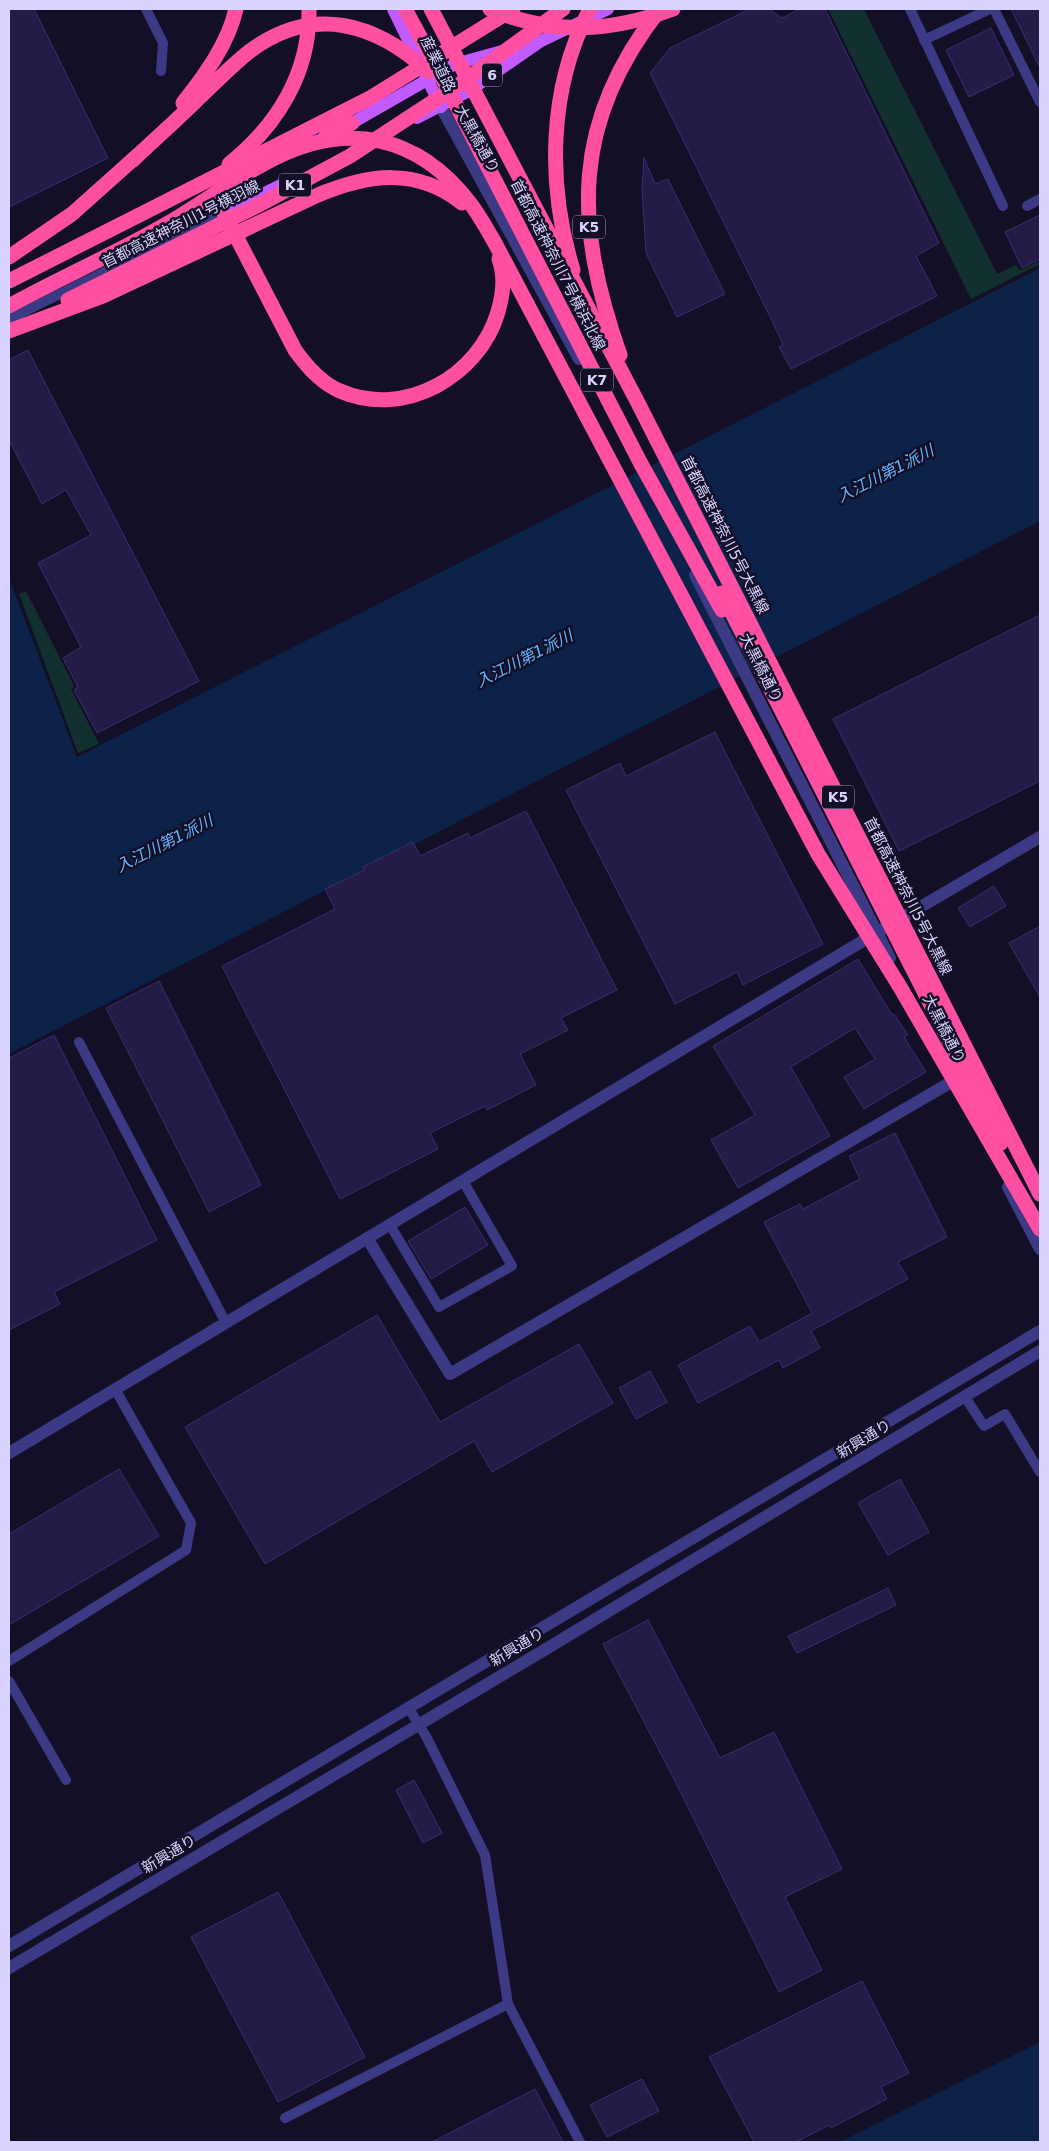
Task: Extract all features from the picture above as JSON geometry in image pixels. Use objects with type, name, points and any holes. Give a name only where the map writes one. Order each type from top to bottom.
[{"type":"highway","points":[[133,160],[166,124],[205,73],[223,42],[236,9]]},
{"type":"highway","points":[[32,294],[192,192],[254,143],[281,109],[298,73],[307,36],[309,9]]},
{"type":"highway","name":"首都高速神奈川7号横浜北線","points":[[405,9],[640,462],[800,746]]},
{"type":"highway","name":"首都高速神奈川7号横浜北線","points":[[430,9],[637,401]]},
{"type":"highway","points":[[490,9],[507,16],[541,25],[594,28],[626,24],[673,9]]},
{"type":"highway","name":"首都高速神奈川1号横羽線","points":[[9,282],[348,110],[401,80],[512,9]]},
{"type":"highway","name":"首都高速神奈川1号横羽線","points":[[9,331],[258,205],[350,156],[457,86],[564,9]]},
{"type":"highway","name":"K5","points":[[590,9],[579,30],[564,74],[557,113],[555,144],[560,204],[572,266],[605,357],[800,746]]},
{"type":"highway","name":"K5","points":[[637,401],[598,284],[590,236],[588,186],[594,139],[609,91],[632,48],[660,9]]},
{"type":"highway","points":[[9,258],[72,214],[133,160],[227,70],[263,42],[275,35],[299,27],[345,26],[369,32],[390,41],[412,57],[442,85],[484,132],[536,212]]},
{"type":"highway","points":[[9,297],[352,123]]},
{"type":"highway","points":[[9,306],[148,235],[257,167],[286,153],[311,144],[352,138],[381,141],[396,145],[424,158],[449,179],[470,203],[496,244],[818,854],[900,987],[1040,1229]]},
{"type":"highway","points":[[9,331],[103,296],[334,189],[375,178],[407,178],[439,187],[463,204],[474,215],[490,238],[501,264],[502,293],[498,313],[490,334],[481,348],[462,369],[437,386],[406,396],[373,398],[340,391],[315,374],[295,350],[224,213]]},
{"type":"highway","name":"首都高速神奈川5号大黒線","points":[[637,401],[1040,1194]]},
{"type":"highway","name":"首都高速神奈川5号大黒線","points":[[800,746],[1040,1220]]},
{"type":"main road","name":"産業道路","points":[[393,9],[441,107],[469,91],[541,41],[608,9]]},
{"type":"main road","name":"産業道路","points":[[430,9],[455,64],[541,41]]},
{"type":"main road","points":[[352,123],[455,64]]},
{"type":"main road","points":[[224,213],[441,107]]},
{"type":"street","name":"大黒橋通り","points":[[455,64],[770,668],[819,756],[1040,1200]]},
{"type":"street","name":"大黒橋通り","points":[[441,107],[639,468],[748,678],[876,933],[1040,1249]]},
{"type":"street","points":[[9,1453],[876,933],[1040,837]]},
{"type":"street","points":[[367,1238],[450,1374],[953,1081]]},
{"type":"street","name":"新興通り","points":[[9,1946],[1040,1331]]},
{"type":"street","name":"新興通り","points":[[9,1968],[1040,1351]]},
{"type":"street","points":[[1024,1360],[1040,1363]]},
{"type":"lane","points":[[146,9],[163,43],[161,71]]},
{"type":"lane","points":[[910,9],[1003,206]]},
{"type":"lane","points":[[924,40],[990,9]]},
{"type":"lane","points":[[994,9],[1040,102]]},
{"type":"lane","points":[[9,282],[322,131],[352,123]]},
{"type":"lane","points":[[1027,206],[1040,199]]},
{"type":"lane","points":[[9,320],[224,213]]},
{"type":"lane","points":[[79,1042],[226,1323]]},
{"type":"lane","points":[[390,1225],[439,1307],[512,1266],[463,1181]]},
{"type":"lane","points":[[9,1661],[186,1550],[191,1523],[115,1389]]},
{"type":"lane","points":[[965,1397],[984,1426],[1005,1414],[1040,1472]]},
{"type":"lane","points":[[9,1681],[66,1780]]},
{"type":"lane","points":[[408,1707],[419,1724],[485,1855],[508,2004],[580,2142]]},
{"type":"lane","points":[[285,2118],[508,2004]]},
{"type":"green space","points":[[828,9],[864,9],[997,274],[1016,265],[1020,270],[1040,261],[1040,264],[971,299]]},
{"type":"green space","points":[[26,591],[74,686],[71,689],[99,744],[78,753],[19,594]]},
{"type":"water","name":"入江川第1派川","points":[[1040,268],[1040,521],[9,1054],[9,578],[77,757]]},
{"type":"water","points":[[1040,2042],[1040,2142],[840,2142]]},
{"type":"building","points":[[9,9],[34,9],[108,158],[9,207]]},
{"type":"building","points":[[750,9],[769,9],[782,18],[800,9],[825,9],[939,243],[916,256],[937,296],[791,369],[779,347],[783,345],[774,325],[650,73],[670,48]]},
{"type":"building","points":[[1011,9],[1040,9],[1040,68]]},
{"type":"building","points":[[991,28],[1014,75],[969,97],[946,50]]},
{"type":"building","points":[[644,158],[655,184],[668,179],[725,294],[677,317],[646,253],[642,189]]},
{"type":"building","points":[[1040,215],[1040,259],[1022,268],[1005,232]]},
{"type":"building","points":[[28,350],[199,681],[97,733],[74,690],[78,687],[63,658],[81,647],[38,563],[91,535],[66,490],[42,504],[9,440],[9,360]]},
{"type":"building","points":[[1040,615],[1040,781],[899,851],[833,719]]},
{"type":"building","points":[[715,732],[823,944],[743,985],[737,972],[675,1004],[566,790],[620,763],[626,776]]},
{"type":"building","points":[[526,811],[617,990],[561,1018],[568,1030],[520,1054],[536,1085],[487,1110],[485,1106],[430,1133],[438,1149],[340,1199],[222,966],[335,909],[325,889],[365,870],[363,867],[413,842],[420,856],[468,833],[470,838]]},
{"type":"building","points":[[994,886],[1006,906],[970,927],[958,908]]},
{"type":"building","points":[[1040,926],[1040,997],[1009,943]]},
{"type":"building","points":[[858,959],[892,1015],[894,1014],[908,1035],[904,1037],[926,1072],[864,1109],[844,1077],[875,1059],[855,1028],[791,1067],[830,1136],[738,1188],[711,1140],[755,1115],[713,1046]]},
{"type":"building","points":[[159,981],[261,1185],[209,1212],[106,1008]]},
{"type":"building","points":[[54,1035],[157,1240],[54,1292],[60,1304],[9,1330],[9,1058]]},
{"type":"building","points":[[895,1133],[947,1237],[898,1262],[908,1279],[811,1331],[820,1348],[783,1368],[779,1360],[698,1403],[678,1365],[750,1326],[759,1342],[812,1313],[764,1222],[800,1204],[803,1209],[860,1179],[849,1156]]},
{"type":"building","points":[[465,1207],[488,1245],[431,1279],[408,1241]]},
{"type":"building","points":[[377,1315],[440,1422],[579,1344],[613,1403],[492,1472],[474,1441],[265,1564],[185,1427]]},
{"type":"building","points":[[650,1371],[667,1402],[636,1419],[619,1388]]},
{"type":"building","points":[[119,1469],[159,1536],[9,1625],[9,1534]]},
{"type":"building","points":[[900,1479],[929,1532],[888,1555],[858,1503]]},
{"type":"building","points":[[888,1588],[896,1605],[797,1653],[788,1636]]},
{"type":"building","points":[[648,1620],[720,1758],[774,1732],[842,1869],[785,1897],[822,1970],[779,1992],[673,1777],[603,1644]]},
{"type":"building","points":[[414,1780],[442,1833],[423,1843],[396,1790]]},
{"type":"building","points":[[278,1892],[365,2057],[278,2102],[191,1937]]},
{"type":"building","points":[[862,1981],[909,2073],[881,2087],[887,2099],[831,2128],[829,2125],[796,2142],[754,2142],[709,2057]]},
{"type":"building","points":[[642,2079],[659,2111],[607,2137],[590,2105]]},
{"type":"building","points":[[535,2089],[563,2142],[432,2142]]}]
